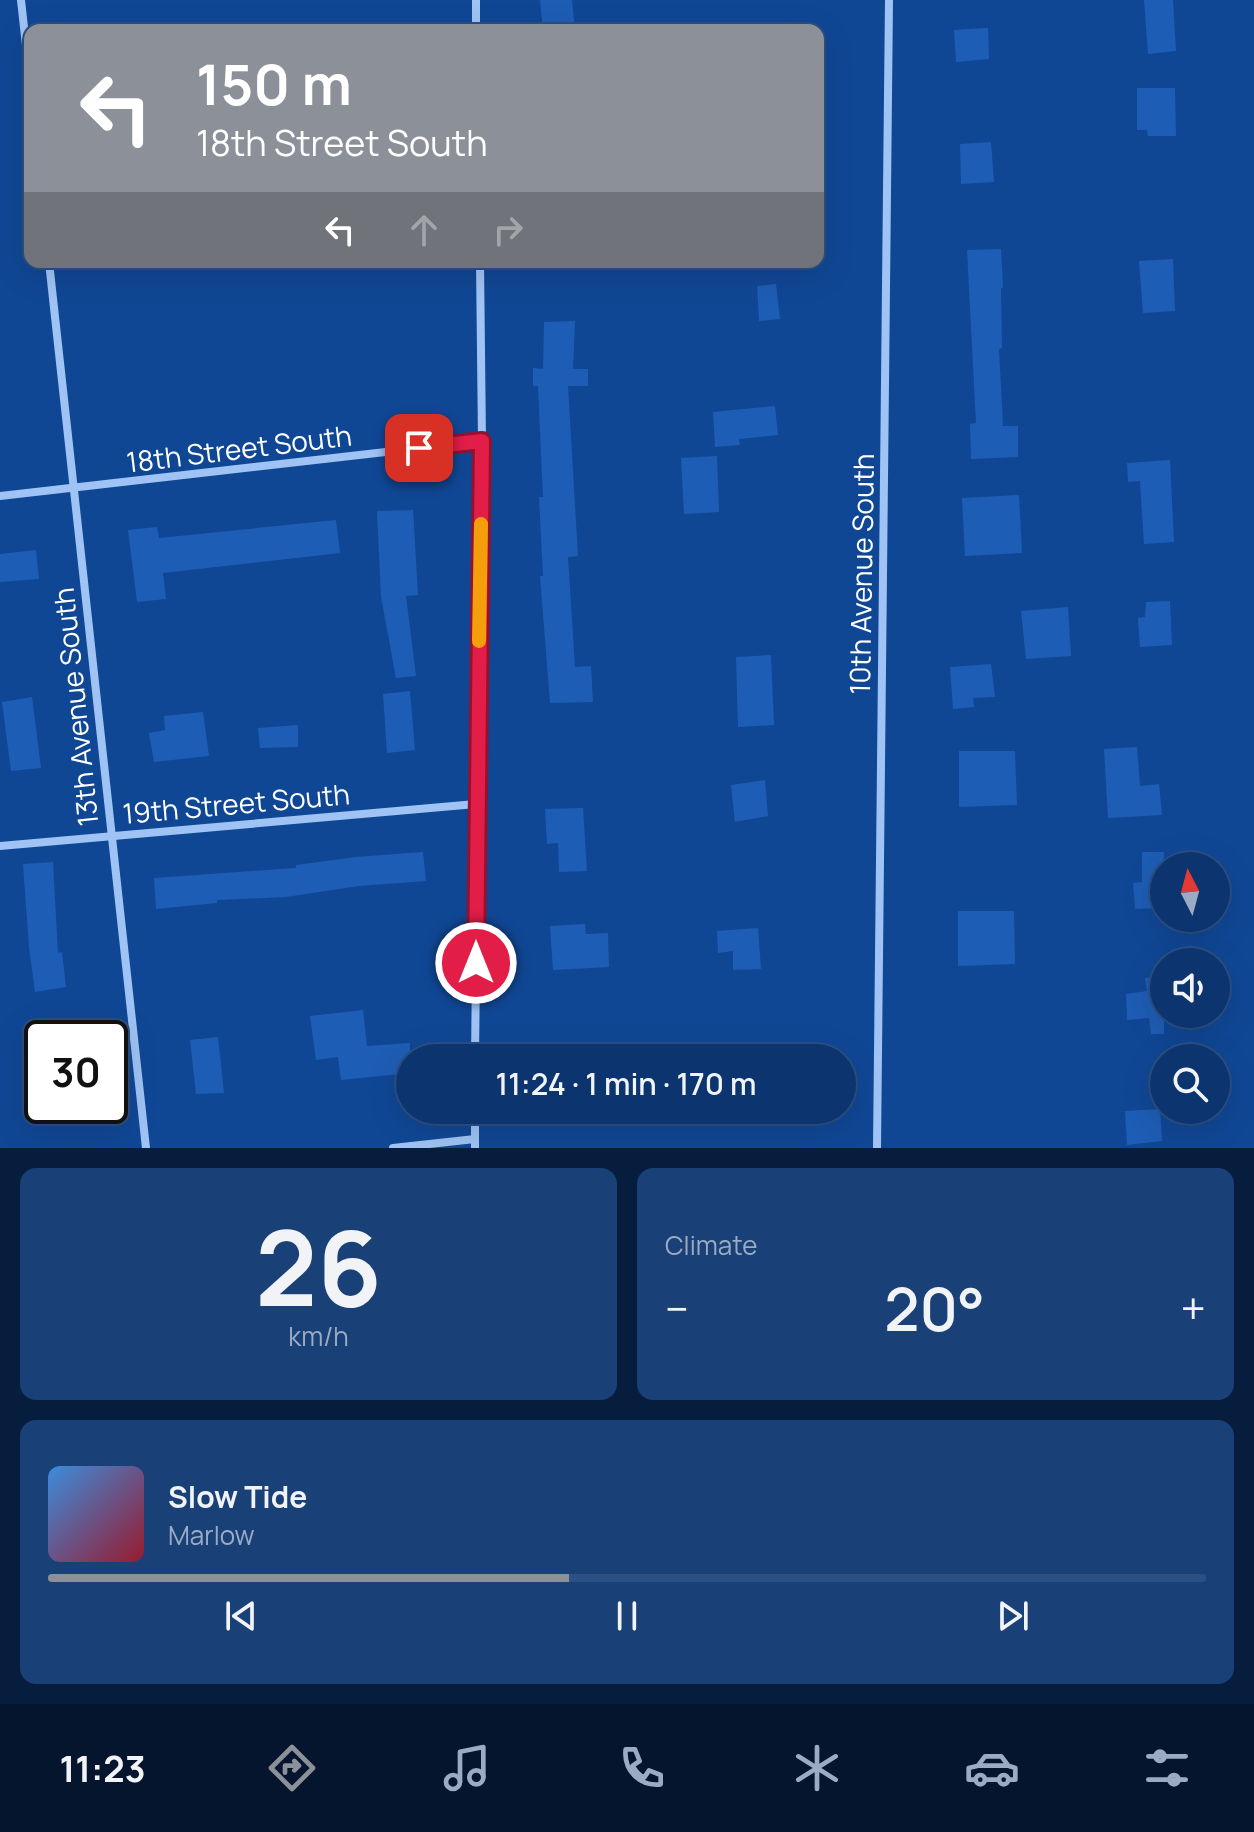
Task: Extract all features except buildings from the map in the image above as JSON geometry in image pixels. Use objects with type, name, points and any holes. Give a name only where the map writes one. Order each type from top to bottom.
[{"type":"street","points":[[21,0],[24,27]]},
{"type":"street","points":[[476,0],[476,24]]},
{"type":"street","name":"10th Avenue South","points":[[877,1148],[889,0]]},
{"type":"street","name":"13th Avenue South","points":[[50,268],[146,1148]]},
{"type":"street","points":[[475,1044],[482,441],[480,268]]},
{"type":"street","name":"18th Street South","points":[[0,496],[482,441]]},
{"type":"street","name":"19th Street South","points":[[0,846],[476,804]]},
{"type":"street","points":[[393,1148],[475,1144]]},
{"type":"slow traffic","points":[[479,641],[481,524]]},
{"type":"route","points":[[419,448],[482,441],[476,963]]}]
